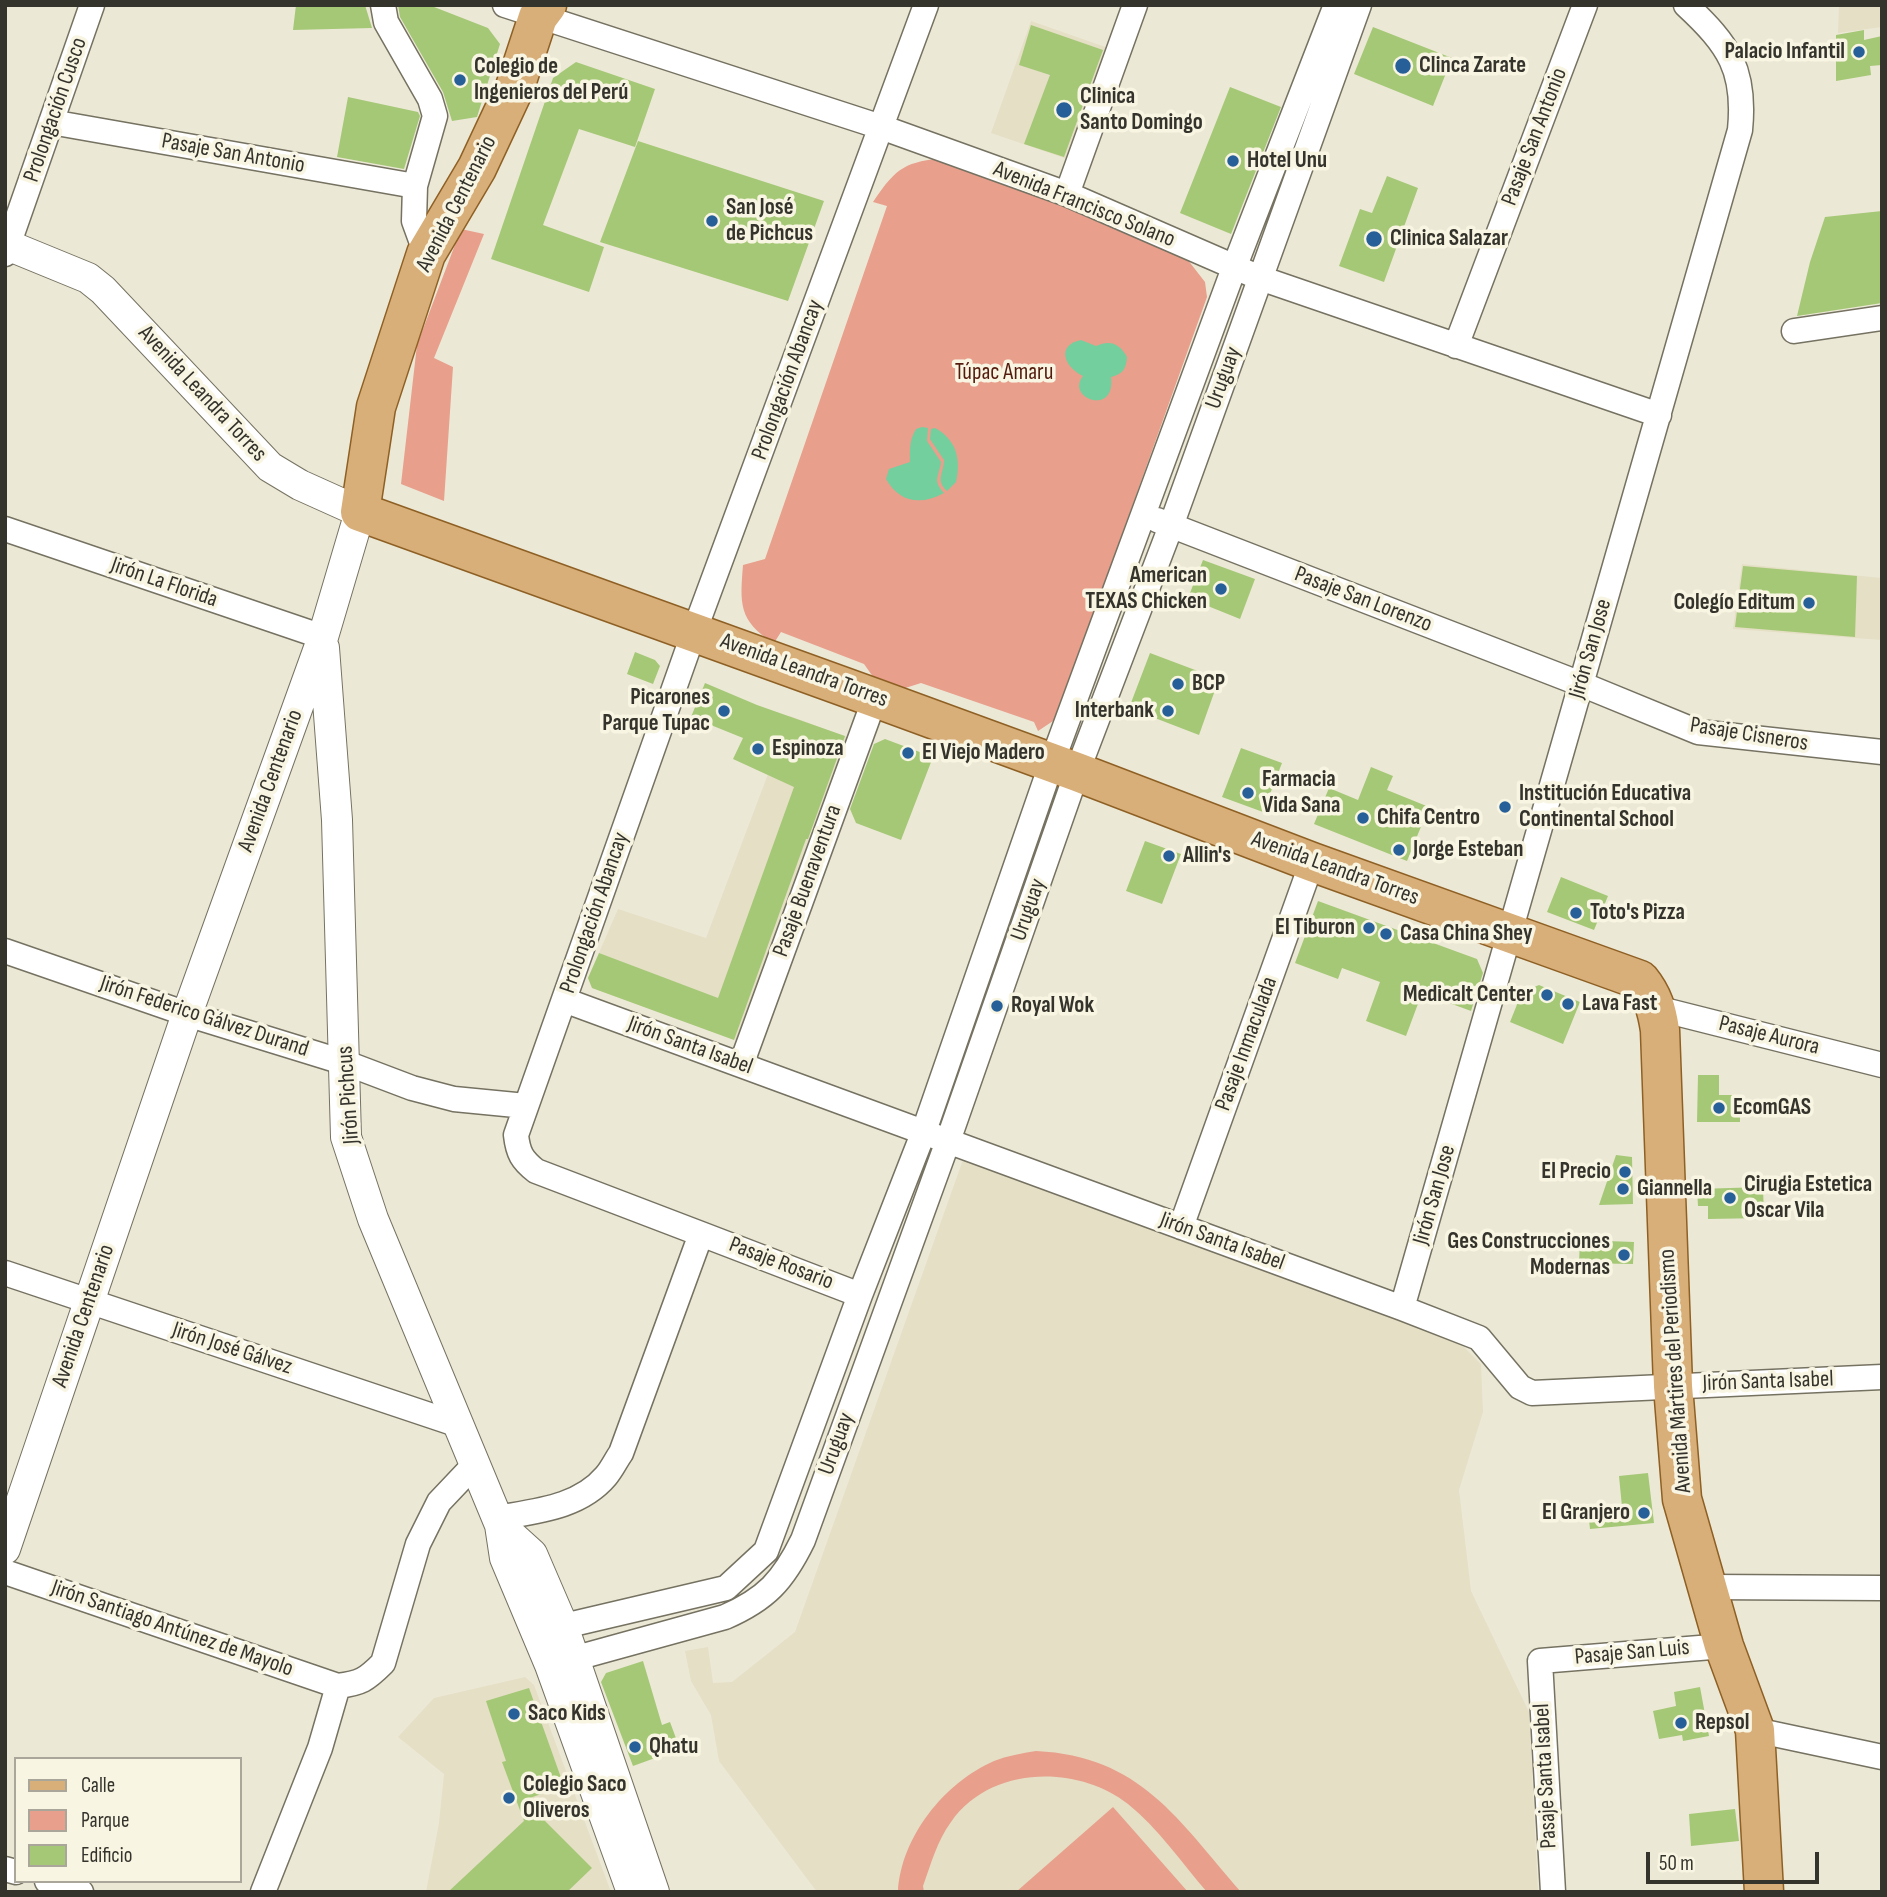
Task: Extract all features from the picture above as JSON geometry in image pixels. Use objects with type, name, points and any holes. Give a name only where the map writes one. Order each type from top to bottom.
[{"type":"main road","name":"Avenida Centenario","points":[[360,512],[376,407],[426,254],[477,168],[515,87],[532,8]]},
{"type":"main road","name":"Avenida Leandra Torres","points":[[360,512],[1065,767],[1312,862],[1640,980],[1650,992],[1656,1008]]},
{"type":"main road","name":"Avenida Mártires del Periodismo","points":[[1656,1008],[1660,1030],[1673,1386],[1682,1499],[1724,1646],[1755,1730],[1764,1892]]},
{"type":"street","name":"Prolongación Cusco","points":[[6,248],[92,5]]},
{"type":"street","points":[[383,5],[386,22],[430,99],[435,116],[415,186],[414,221],[426,254]]},
{"type":"street","name":"Prolongación Abancay","points":[[701,1234],[536,1171],[517,1152],[516,1135],[694,632],[926,5]]},
{"type":"street","points":[[1067,194],[1135,5]]},
{"type":"street","name":"Uruguay","points":[[562,1662],[726,1617],[749,1607],[772,1590],[791,1565],[803,1540],[948,1141],[1144,516],[1234,268],[1336,5]]},
{"type":"street","name":"Uruguay","points":[[549,1630],[726,1588],[766,1551],[860,1295],[1065,767],[1171,526],[1359,5]]},
{"type":"street","name":"Pasaje San Antonio","points":[[1456,346],[1585,5]]},
{"type":"street","name":"Jirón San Jose","points":[[1402,1308],[1740,130],[1743,101],[1736,66],[1710,28],[1686,5]]},
{"type":"street","name":"Avenida Francisco Solano","points":[[532,8],[881,127],[1067,194],[1260,278],[1658,415]]},
{"type":"street","name":"Pasaje San Antonio","points":[[51,122],[415,186]]},
{"type":"street","name":"Avenida Leandra Torres","points":[[6,248],[88,278],[118,305],[270,467],[300,485],[360,512]]},
{"type":"street","points":[[1794,331],[1882,318]]},
{"type":"street","name":"Avenida Centenario","points":[[5,1549],[187,1014],[323,638],[360,512]]},
{"type":"street","name":"Pasaje San Lorenzo","points":[[1144,516],[1581,684]]},
{"type":"street","name":"Jirón La Florida","points":[[5,529],[323,638]]},
{"type":"street","name":"Jirón Pichcus","points":[[323,638],[337,820],[346,1063],[346,1137],[373,1219],[498,1522],[505,1558],[549,1630],[604,1782]]},
{"type":"street","name":"Pasaje Cisneros","points":[[1581,684],[1698,732],[1882,752]]},
{"type":"street","name":"Pasaje Buenaventura","points":[[741,1065],[875,698]]},
{"type":"street","name":"Pasaje Inmaculada","points":[[1181,1227],[1312,862]]},
{"type":"street","name":"Jirón Federico Gálvez Durand","points":[[5,951],[187,1014],[346,1063],[412,1088],[454,1099],[526,1106]]},
{"type":"street","name":"Jirón Santa Isabel","points":[[564,1000],[1479,1338],[1520,1387],[1532,1393],[1882,1377]]},
{"type":"street","name":"Pasaje Aurora","points":[[1656,1008],[1882,1065]]},
{"type":"street","points":[[498,1522],[562,1506],[585,1493],[606,1476],[621,1453],[701,1234]]},
{"type":"street","name":"Pasaje Rosario","points":[[701,1234],[860,1295]]},
{"type":"street","name":"Jirón José Gálvez","points":[[5,1273],[459,1425]]},
{"type":"street","points":[[263,1892],[320,1748],[338,1686],[358,1684],[383,1663],[418,1544],[439,1502],[475,1464]]},
{"type":"street","name":"Jirón Santiago Antúnez de Mayolo","points":[[5,1572],[338,1686]]},
{"type":"street","points":[[1707,1587],[1882,1588]]},
{"type":"street","name":"Pasaje San Luis","points":[[1539,1661],[1724,1646]]},
{"type":"street","name":"Pasaje Santa Isabel","points":[[1539,1661],[1553,1892]]},
{"type":"street","points":[[1755,1730],[1882,1756]]},
{"type":"street","points":[[604,1782],[632,1892]]},
{"type":"street","points":[[604,1782],[654,1892]]},
{"type":"shaded area","points":[[1839,5],[1882,5],[1882,27],[1838,33]]},
{"type":"shaded area","name":"Clinica Santo Domingo","points":[[1031,21],[1114,50],[1073,161],[991,133]]},
{"type":"shaded area","points":[[1081,340],[1096,346],[1114,344],[1127,357],[1123,370],[1111,377],[1110,389],[1106,397],[1100,400],[1085,397],[1080,391],[1079,384],[1083,376],[1071,367],[1065,356],[1068,346]]},
{"type":"shaded area","points":[[928,428],[927,441],[941,462],[937,481],[944,493],[927,500],[911,500],[897,493],[886,479],[889,469],[910,462],[912,437],[916,429]]},
{"type":"shaded area","points":[[935,428],[948,438],[956,451],[956,482],[947,491],[941,483],[944,460],[930,439],[931,429]]},
{"type":"shaded area","name":"Colegío Editum","points":[[1742,564],[1882,578],[1882,640],[1733,629]]},
{"type":"shaded area","points":[[790,716],[852,739],[741,1042],[592,988],[588,978],[618,909],[706,938]]},
{"type":"shaded area","points":[[964,1157],[1460,1343],[1481,1364],[1483,1412],[1459,1490],[1471,1591],[1529,1712],[1538,1892],[817,1892],[719,1761],[711,1715],[691,1681],[685,1651],[708,1647],[713,1683],[732,1682],[795,1632]]},
{"type":"shaded area","name":"Colegio Saco Oliveros","points":[[525,1677],[534,1685],[611,1892],[426,1892],[439,1823],[444,1774],[398,1737],[434,1698]]},
{"type":"green space","name":"Túpac Amaru","points":[[947,157],[1184,255],[1205,282],[1207,297],[1056,719],[1038,731],[1034,722],[921,683],[899,690],[876,681],[864,664],[781,632],[774,643],[754,627],[742,601],[743,565],[765,559],[887,206],[873,202],[889,180],[904,168],[921,161]]},
{"type":"green space","points":[[461,229],[484,234],[434,358],[453,367],[444,501],[401,484],[417,345]]},
{"type":"green space","points":[[1036,1751],[1072,1756],[1103,1765],[1130,1779],[1154,1796],[1176,1817],[1241,1892],[1207,1892],[1149,1824],[1128,1804],[1107,1791],[1084,1782],[1059,1777],[1035,1777],[1010,1781],[988,1790],[968,1804],[951,1822],[942,1837],[923,1886],[924,1892],[898,1892],[907,1851],[928,1814],[942,1798],[958,1783],[994,1761]]},
{"type":"green space","points":[[1113,1807],[1188,1892],[1016,1892]]},
{"type":"building","points":[[296,5],[365,5],[372,28],[293,30]]},
{"type":"building","name":"Colegio de Ingenieros del Perú","points":[[398,5],[429,5],[488,28],[500,44],[477,117],[452,121],[443,92],[400,17]]},
{"type":"building","name":"Clinica Santo Domingo","points":[[1031,25],[1103,50],[1064,157],[1024,144],[1050,75],[1019,65]]},
{"type":"building","name":"Clinca Zarate","points":[[1373,27],[1452,58],[1433,106],[1354,74]]},
{"type":"building","name":"Palacio Infantil","points":[[1864,30],[1864,40],[1882,36],[1882,65],[1870,66],[1871,75],[1836,81],[1836,35]]},
{"type":"building","points":[[576,62],[655,89],[635,147],[579,129],[543,225],[604,247],[589,292],[491,259],[553,78]]},
{"type":"building","name":"Hotel Unu","points":[[1230,87],[1281,107],[1231,234],[1180,213]]},
{"type":"building","points":[[348,97],[418,112],[420,116],[404,169],[337,157]]},
{"type":"building","name":"San José de Pichcus","points":[[638,141],[824,201],[788,301],[600,242]]},
{"type":"building","name":"Clinica Salazar","points":[[1387,176],[1418,188],[1384,282],[1339,266],[1360,209],[1372,213]]},
{"type":"building","points":[[1882,211],[1882,303],[1797,316],[1810,262],[1825,217]]},
{"type":"building","name":"American TEXAS Chicken","points":[[1203,560],[1255,579],[1240,619],[1188,598]]},
{"type":"building","name":"Colegío Editum","points":[[1743,566],[1857,576],[1855,637],[1735,627]]},
{"type":"building","points":[[635,652],[655,660],[660,666],[653,684],[627,674]]},
{"type":"building","name":"BCP","points":[[1150,653],[1219,679],[1199,735],[1129,708]]},
{"type":"building","points":[[705,683],[757,705],[845,736],[734,1040],[592,988],[588,978],[599,953],[718,998],[794,787],[733,759],[743,738],[691,717]]},
{"type":"building","points":[[885,739],[933,757],[901,840],[856,823],[850,809],[874,744]]},
{"type":"building","points":[[1241,748],[1282,763],[1263,812],[1222,797]]},
{"type":"building","points":[[1371,767],[1393,776],[1387,790],[1429,807],[1407,861],[1314,824],[1329,788],[1358,800]]},
{"type":"building","points":[[1145,841],[1181,854],[1162,904],[1126,891]]},
{"type":"building","points":[[1561,877],[1608,896],[1594,930],[1547,912]]},
{"type":"building","points":[[1318,901],[1477,959],[1483,973],[1471,1011],[1422,993],[1406,1036],[1366,1021],[1380,982],[1342,968],[1338,979],[1295,963]]},
{"type":"building","points":[[1539,985],[1580,1002],[1563,1044],[1510,1022],[1522,992]]},
{"type":"building","name":"EcomGAS","points":[[1698,1075],[1719,1075],[1719,1095],[1740,1095],[1740,1122],[1697,1122]]},
{"type":"building","points":[[1616,1155],[1632,1157],[1633,1204],[1599,1205]]},
{"type":"building","name":"Cirugia Estetica Oscar Vila","points":[[1763,1187],[1764,1218],[1708,1219],[1708,1206],[1698,1206],[1697,1189]]},
{"type":"building","points":[[1580,1240],[1634,1242],[1633,1264],[1579,1263]]},
{"type":"building","points":[[1648,1473],[1654,1523],[1590,1529],[1588,1511],[1622,1507],[1619,1476]]},
{"type":"building","points":[[643,1661],[662,1725],[670,1722],[680,1749],[633,1766],[601,1682],[606,1673]]},
{"type":"building","name":"Repsol","points":[[1700,1687],[1709,1736],[1683,1741],[1682,1735],[1659,1739],[1653,1711],[1676,1706],[1674,1692]]},
{"type":"building","points":[[529,1688],[564,1786],[524,1800],[592,1868],[567,1892],[448,1892],[524,1821],[502,1762],[506,1761],[486,1701]]},
{"type":"building","points":[[1735,1809],[1739,1841],[1691,1846],[1689,1814]]},
{"type":"place","name":"Palacio Infantil","points":[[1859,52]]},
{"type":"place","name":"Clinca Zarate","points":[[1403,66]]},
{"type":"place","name":"Colegio de Ingenieros del Perú","points":[[460,80]]},
{"type":"place","name":"Clinica Santo Domingo","points":[[1064,110]]},
{"type":"place","name":"Hotel Unu","points":[[1233,161]]},
{"type":"place","name":"San José de Pichcus","points":[[712,221]]},
{"type":"place","name":"Clinica Salazar","points":[[1374,239]]},
{"type":"place","name":"American TEXAS Chicken","points":[[1221,589]]},
{"type":"place","name":"Colegío Editum","points":[[1809,603]]},
{"type":"place","name":"BCP","points":[[1178,684]]},
{"type":"place","name":"Picarones Parque Tupac","points":[[724,711]]},
{"type":"place","name":"Interbank","points":[[1168,711]]},
{"type":"place","name":"Espinoza","points":[[758,749]]},
{"type":"place","name":"El Viejo Madero","points":[[908,753]]},
{"type":"place","name":"Farmacia Vida Sana","points":[[1248,793]]},
{"type":"place","name":"Institución Educativa Continental School","points":[[1505,807]]},
{"type":"place","name":"Chifa Centro","points":[[1363,818]]},
{"type":"place","name":"Jorge Esteban","points":[[1399,850]]},
{"type":"place","name":"Allin's","points":[[1169,856]]},
{"type":"place","name":"Toto's Pizza","points":[[1576,913]]},
{"type":"place","name":"El Tiburon","points":[[1369,928]]},
{"type":"place","name":"Casa China Shey","points":[[1386,934]]},
{"type":"place","name":"Medicalt Center","points":[[1547,995]]},
{"type":"place","name":"Lava Fast","points":[[1568,1004]]},
{"type":"place","name":"Royal Wok","points":[[997,1006]]},
{"type":"place","name":"EcomGAS","points":[[1719,1108]]},
{"type":"place","name":"El Precio","points":[[1625,1172]]},
{"type":"place","name":"Giannella","points":[[1623,1189]]},
{"type":"place","name":"Cirugia Estetica Oscar Vila","points":[[1730,1198]]},
{"type":"place","name":"Ges Construcciones Modernas","points":[[1624,1255]]},
{"type":"place","name":"El Granjero","points":[[1644,1513]]},
{"type":"place","name":"Saco Kids","points":[[514,1714]]},
{"type":"place","name":"Repsol","points":[[1681,1723]]},
{"type":"place","name":"Qhatu","points":[[635,1747]]},
{"type":"place","name":"Colegio Saco Oliveros","points":[[509,1798]]}]
